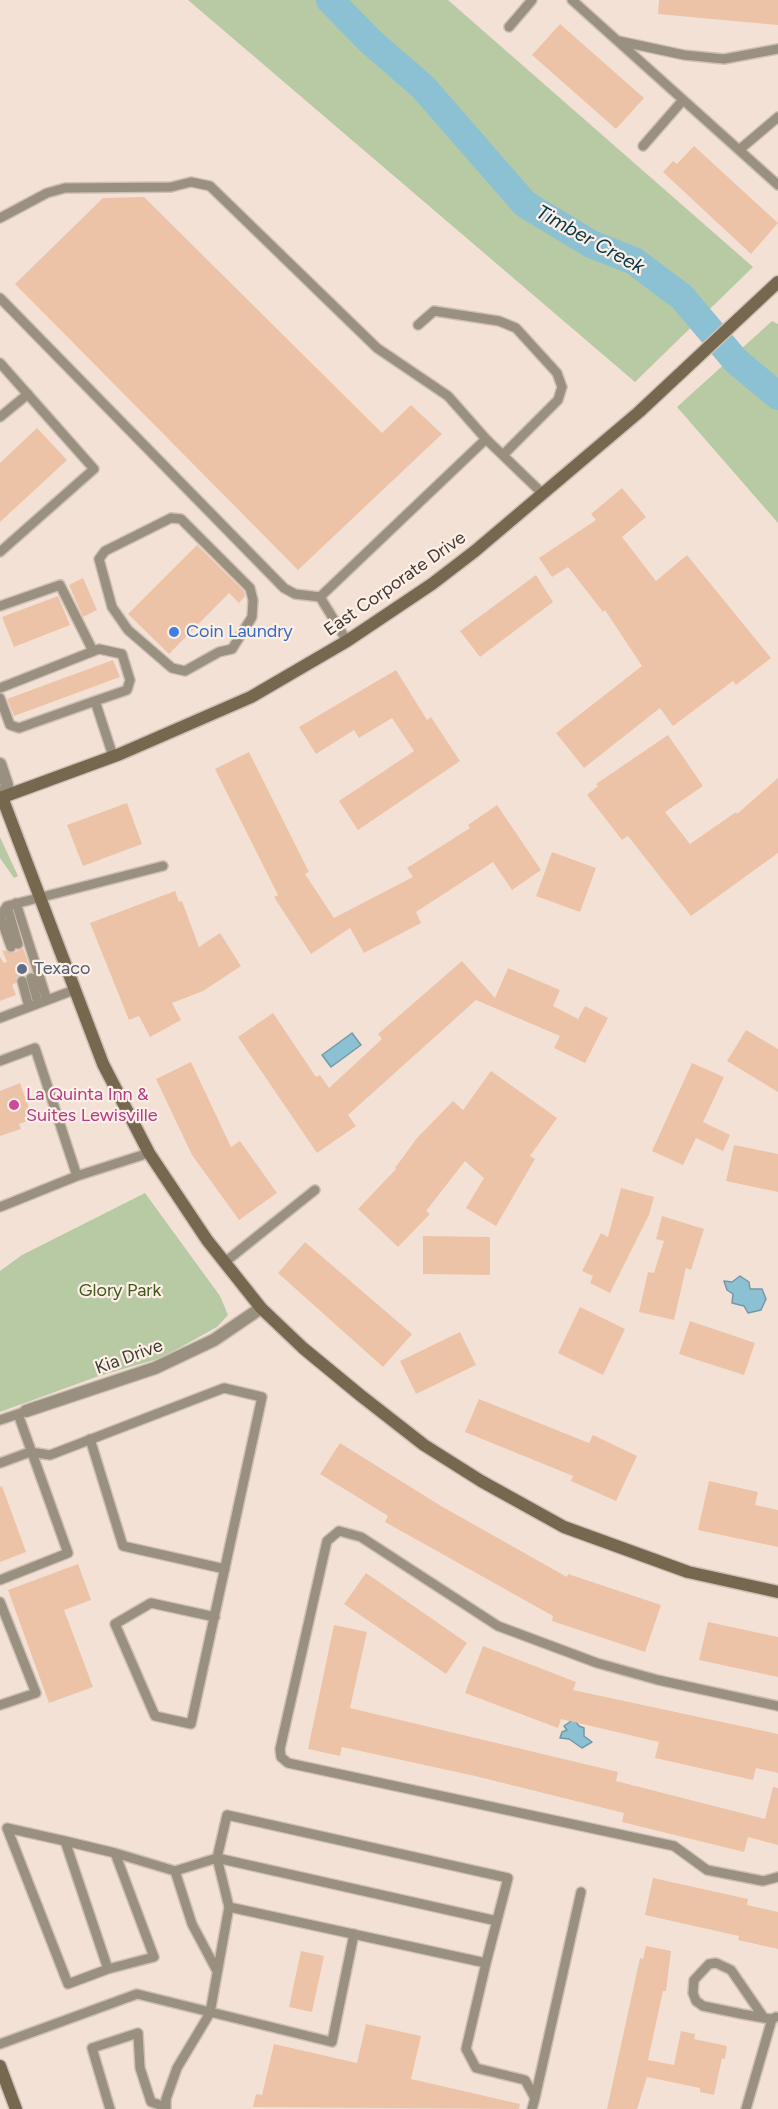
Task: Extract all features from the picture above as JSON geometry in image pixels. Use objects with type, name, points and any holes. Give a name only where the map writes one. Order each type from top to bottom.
[{"type":"street","name":"East Corporate Drive","points":[[1,797],[113,756],[251,697],[347,641],[432,584],[543,494],[639,412],[778,282]]},
{"type":"street","points":[[0,764],[8,785],[1,797],[104,1064],[148,1153],[225,1262],[261,1308],[303,1348],[360,1395],[424,1444],[481,1481],[574,1531],[688,1572],[778,1592]]},
{"type":"street","name":"Kia Drive","points":[[22,1412],[155,1368],[214,1340],[261,1308]]},
{"type":"street","points":[[0,2066],[16,2109]]},
{"type":"lane","points":[[509,27],[532,0]]},
{"type":"lane","points":[[572,0],[778,185]]},
{"type":"lane","points":[[617,41],[684,55],[724,58],[778,49]]},
{"type":"lane","points":[[643,146],[683,100]]},
{"type":"lane","points":[[739,150],[778,117]]},
{"type":"lane","points":[[0,218],[47,193],[65,188],[171,187],[191,182],[210,186],[377,348],[448,396],[486,439],[543,494]]},
{"type":"lane","points":[[0,298],[284,588],[295,594],[320,597]]},
{"type":"lane","points":[[418,325],[434,311],[499,321],[516,328],[557,373],[562,387],[558,399],[503,455]]},
{"type":"lane","points":[[0,363],[94,469],[0,552]]},
{"type":"lane","points":[[0,417],[28,394]]},
{"type":"lane","points":[[320,597],[486,439]]},
{"type":"lane","points":[[171,518],[181,519],[250,588],[254,600],[252,617],[232,649],[219,652],[185,671],[172,668],[128,630],[112,607],[99,559],[105,551],[171,518]]},
{"type":"lane","points":[[0,606],[60,585],[93,651]]},
{"type":"lane","points":[[320,597],[347,641]]},
{"type":"lane","points":[[0,688],[99,649],[122,654],[130,680],[127,690],[19,728],[10,725],[0,698]]},
{"type":"lane","points":[[95,701],[113,756]]},
{"type":"lane","points":[[7,904],[15,946],[0,916],[7,904],[163,866]]},
{"type":"lane","points":[[7,904],[38,1003]]},
{"type":"lane","points":[[26,980],[38,1003]]},
{"type":"lane","points":[[0,1018],[74,990]]},
{"type":"lane","points":[[0,1061],[35,1048],[77,1176]]},
{"type":"lane","points":[[0,1207],[77,1176],[148,1153]]},
{"type":"lane","points":[[225,1262],[315,1190]]},
{"type":"lane","points":[[0,1463],[30,1452],[50,1455],[224,1388],[262,1397],[215,1617],[191,1724],[155,1716],[115,1624],[151,1602],[215,1617]]},
{"type":"lane","points":[[0,1580],[68,1553],[30,1452],[22,1412]]},
{"type":"lane","name":"Kia Drive","points":[[0,1420],[22,1412]]},
{"type":"lane","points":[[90,1439],[123,1546],[225,1569]]},
{"type":"lane","points":[[778,1706],[617,1669],[498,1626],[361,1537],[339,1531],[327,1541],[280,1749],[281,1756],[288,1763],[674,1846],[707,1870],[763,1881],[778,1877]]},
{"type":"lane","points":[[0,1602],[36,1693],[0,1705]]},
{"type":"lane","points":[[110,2109],[92,2048],[138,2033],[140,2068],[151,2103],[166,2108],[166,2099],[177,2068],[210,2013],[229,1907],[217,1858],[227,1815],[508,1878],[466,2049],[476,2068],[525,2080],[535,2098]]},
{"type":"lane","points":[[115,1853],[154,1957],[108,1969],[68,1984],[7,1828],[115,1853],[175,1871],[217,1858],[497,1921]]},
{"type":"lane","points":[[65,1841],[108,1969]]},
{"type":"lane","points":[[175,1871],[192,1924],[218,1971]]},
{"type":"lane","points":[[532,2109],[581,1892]]},
{"type":"lane","points":[[229,1907],[486,1963]]},
{"type":"lane","points":[[0,2044],[137,1994],[332,2042],[354,1934]]},
{"type":"lane","points":[[716,1963],[731,1970],[772,2018],[703,2006],[696,2001],[693,1994],[694,1980],[709,1964],[716,1963]]},
{"type":"lane","points":[[746,2109],[772,2018]]},
{"type":"green space","points":[[188,0],[448,0],[753,267],[635,382]]},
{"type":"green space","points":[[772,321],[778,324],[778,523],[677,407]]},
{"type":"green space","points":[[0,837],[18,876],[14,878],[0,858]]},
{"type":"green space","name":"Glory Park","points":[[145,1193],[220,1296],[228,1315],[217,1327],[161,1358],[99,1376],[0,1412],[0,1271],[22,1255]]},
{"type":"water","points":[[352,1033],[361,1045],[331,1067],[322,1055]]},
{"type":"water","points":[[740,1276],[749,1282],[750,1289],[762,1289],[766,1299],[761,1310],[748,1313],[744,1306],[732,1303],[733,1294],[727,1290],[724,1281],[732,1282]]},
{"type":"water","points":[[574,1719],[579,1726],[584,1728],[584,1736],[592,1742],[582,1748],[569,1739],[560,1738],[562,1732],[567,1730],[564,1726]]},
{"type":"building","points":[[659,0],[778,0],[778,25],[658,14]]},
{"type":"building","points":[[560,24],[644,98],[616,129],[532,55]]},
{"type":"building","points":[[694,146],[778,223],[751,254],[663,172],[673,161],[677,164]]},
{"type":"building","points":[[144,197],[382,433],[411,405],[442,434],[298,570],[15,284],[103,198]]},
{"type":"building","points":[[37,428],[67,460],[0,522],[0,463]]},
{"type":"building","points":[[622,488],[646,517],[622,537],[656,581],[687,555],[771,658],[736,685],[733,681],[673,726],[660,708],[584,768],[556,733],[642,666],[605,610],[603,612],[568,567],[552,577],[539,558],[596,520],[591,514]]},
{"type":"building","points":[[197,545],[244,591],[245,596],[239,603],[229,593],[169,654],[128,614]]},
{"type":"building","points":[[536,575],[553,602],[480,657],[460,631]]},
{"type":"building","points":[[83,578],[97,610],[83,617],[69,585]]},
{"type":"building","points":[[58,596],[70,625],[14,647],[2,617]]},
{"type":"building","points":[[113,660],[120,677],[14,716],[7,699]]},
{"type":"building","points":[[396,670],[427,720],[431,717],[460,761],[358,830],[339,801],[414,751],[392,718],[359,738],[354,730],[316,754],[299,727]]},
{"type":"building","points":[[668,735],[703,786],[665,812],[690,844],[736,812],[737,814],[778,778],[778,853],[691,916],[628,836],[622,840],[587,795],[598,786],[596,784]]},
{"type":"building","points":[[249,752],[309,872],[305,874],[334,918],[413,877],[407,868],[470,828],[468,825],[497,805],[541,870],[512,890],[493,862],[416,912],[421,923],[364,953],[350,928],[311,954],[274,897],[278,895],[215,769]]},
{"type":"building","points":[[127,803],[142,844],[83,866],[67,825]]},
{"type":"building","points":[[552,852],[596,868],[580,912],[536,896]]},
{"type":"building","points":[[175,891],[179,902],[182,901],[199,947],[220,933],[241,966],[203,991],[172,1003],[181,1020],[150,1037],[139,1016],[129,1020],[90,923]]},
{"type":"building","points":[[23,948],[31,971],[17,977],[16,983],[12,985],[16,995],[0,1001],[0,957],[4,963],[7,962],[2,950],[13,953]]},
{"type":"building","points":[[462,961],[495,998],[508,968],[560,990],[553,1006],[578,1019],[585,1006],[608,1018],[585,1063],[554,1048],[560,1036],[476,1000],[348,1115],[356,1126],[317,1153],[238,1037],[273,1013],[316,1077],[320,1075],[329,1088],[382,1039],[378,1034]]},
{"type":"building","points":[[746,1030],[778,1049],[778,1092],[727,1061]]},
{"type":"building","points":[[191,1062],[231,1147],[240,1141],[277,1193],[239,1220],[192,1155],[156,1079]]},
{"type":"building","points":[[692,1063],[724,1077],[703,1122],[730,1135],[723,1151],[696,1138],[683,1165],[652,1151]]},
{"type":"building","points":[[491,1071],[557,1118],[530,1156],[535,1159],[496,1226],[466,1208],[484,1178],[465,1161],[426,1211],[430,1214],[398,1247],[358,1209],[396,1169],[417,1138],[453,1101],[463,1110]]},
{"type":"building","name":"La Quinta Inn & Suites Lewisville","points":[[20,1083],[33,1119],[19,1124],[21,1129],[0,1136],[0,1091]]},
{"type":"building","points":[[734,1145],[778,1154],[778,1192],[726,1181]]},
{"type":"building","points":[[621,1188],[654,1197],[649,1215],[610,1293],[590,1283],[593,1276],[582,1271],[601,1233],[608,1237]]},
{"type":"building","points":[[662,1216],[704,1229],[691,1270],[686,1268],[674,1320],[639,1312],[648,1272],[654,1273],[664,1241],[656,1239]]},
{"type":"building","points":[[423,1236],[490,1237],[490,1275],[423,1274]]},
{"type":"building","points":[[305,1242],[412,1334],[383,1367],[278,1273]]},
{"type":"building","points":[[580,1307],[625,1329],[603,1375],[558,1353]]},
{"type":"building","points":[[690,1321],[755,1343],[744,1375],[679,1354]]},
{"type":"building","points":[[460,1332],[476,1365],[416,1394],[400,1361]]},
{"type":"building","points":[[479,1399],[589,1443],[593,1435],[637,1456],[616,1501],[571,1481],[573,1476],[465,1432]]},
{"type":"building","points":[[340,1443],[441,1506],[567,1577],[568,1574],[661,1605],[645,1652],[552,1621],[553,1616],[385,1522],[388,1516],[320,1474]]},
{"type":"building","points":[[709,1481],[758,1492],[755,1505],[778,1510],[778,1547],[698,1530]]},
{"type":"building","points":[[2,1486],[26,1552],[0,1562],[0,1487]]},
{"type":"building","points":[[78,1564],[91,1600],[64,1610],[93,1687],[49,1703],[8,1590]]},
{"type":"building","points":[[366,1573],[467,1643],[446,1674],[344,1604]]},
{"type":"building","points":[[708,1622],[778,1637],[778,1677],[699,1660]]},
{"type":"building","points":[[334,1625],[367,1632],[350,1708],[618,1772],[616,1781],[765,1819],[773,1787],[778,1788],[778,1845],[748,1837],[744,1852],[622,1822],[624,1813],[475,1776],[342,1747],[340,1756],[308,1749]]},
{"type":"building","points":[[483,1646],[576,1682],[573,1690],[778,1734],[778,1773],[756,1768],[753,1780],[655,1758],[659,1742],[561,1719],[558,1728],[465,1693]]},
{"type":"building","points":[[653,1878],[748,1899],[747,1905],[778,1912],[778,1949],[738,1940],[739,1936],[645,1915]]},
{"type":"building","points":[[646,1946],[671,1951],[666,1991],[663,1991],[648,2060],[674,2065],[681,2031],[695,2034],[694,2039],[727,2046],[725,2059],[722,2058],[714,2095],[700,2092],[700,2088],[647,2077],[637,2109],[607,2109],[640,1958],[643,1959]]},
{"type":"building","points":[[301,1951],[324,1956],[312,2012],[289,2007]]},
{"type":"building","points":[[366,2024],[421,2036],[411,2079],[520,2104],[519,2109],[253,2107],[256,2094],[262,2095],[274,2044],[357,2063]]},
{"type":"waterway","name":"Timber Creek","points":[[330,0],[370,41],[423,87],[525,204],[591,244],[634,261],[682,297],[736,361],[778,396]]},
{"type":"place","name":"Coin Laundry","points":[[174,632]]},
{"type":"place","name":"Texaco","points":[[22,969]]},
{"type":"place","name":"La Quinta Inn & Suites Lewisville","points":[[14,1105]]}]
